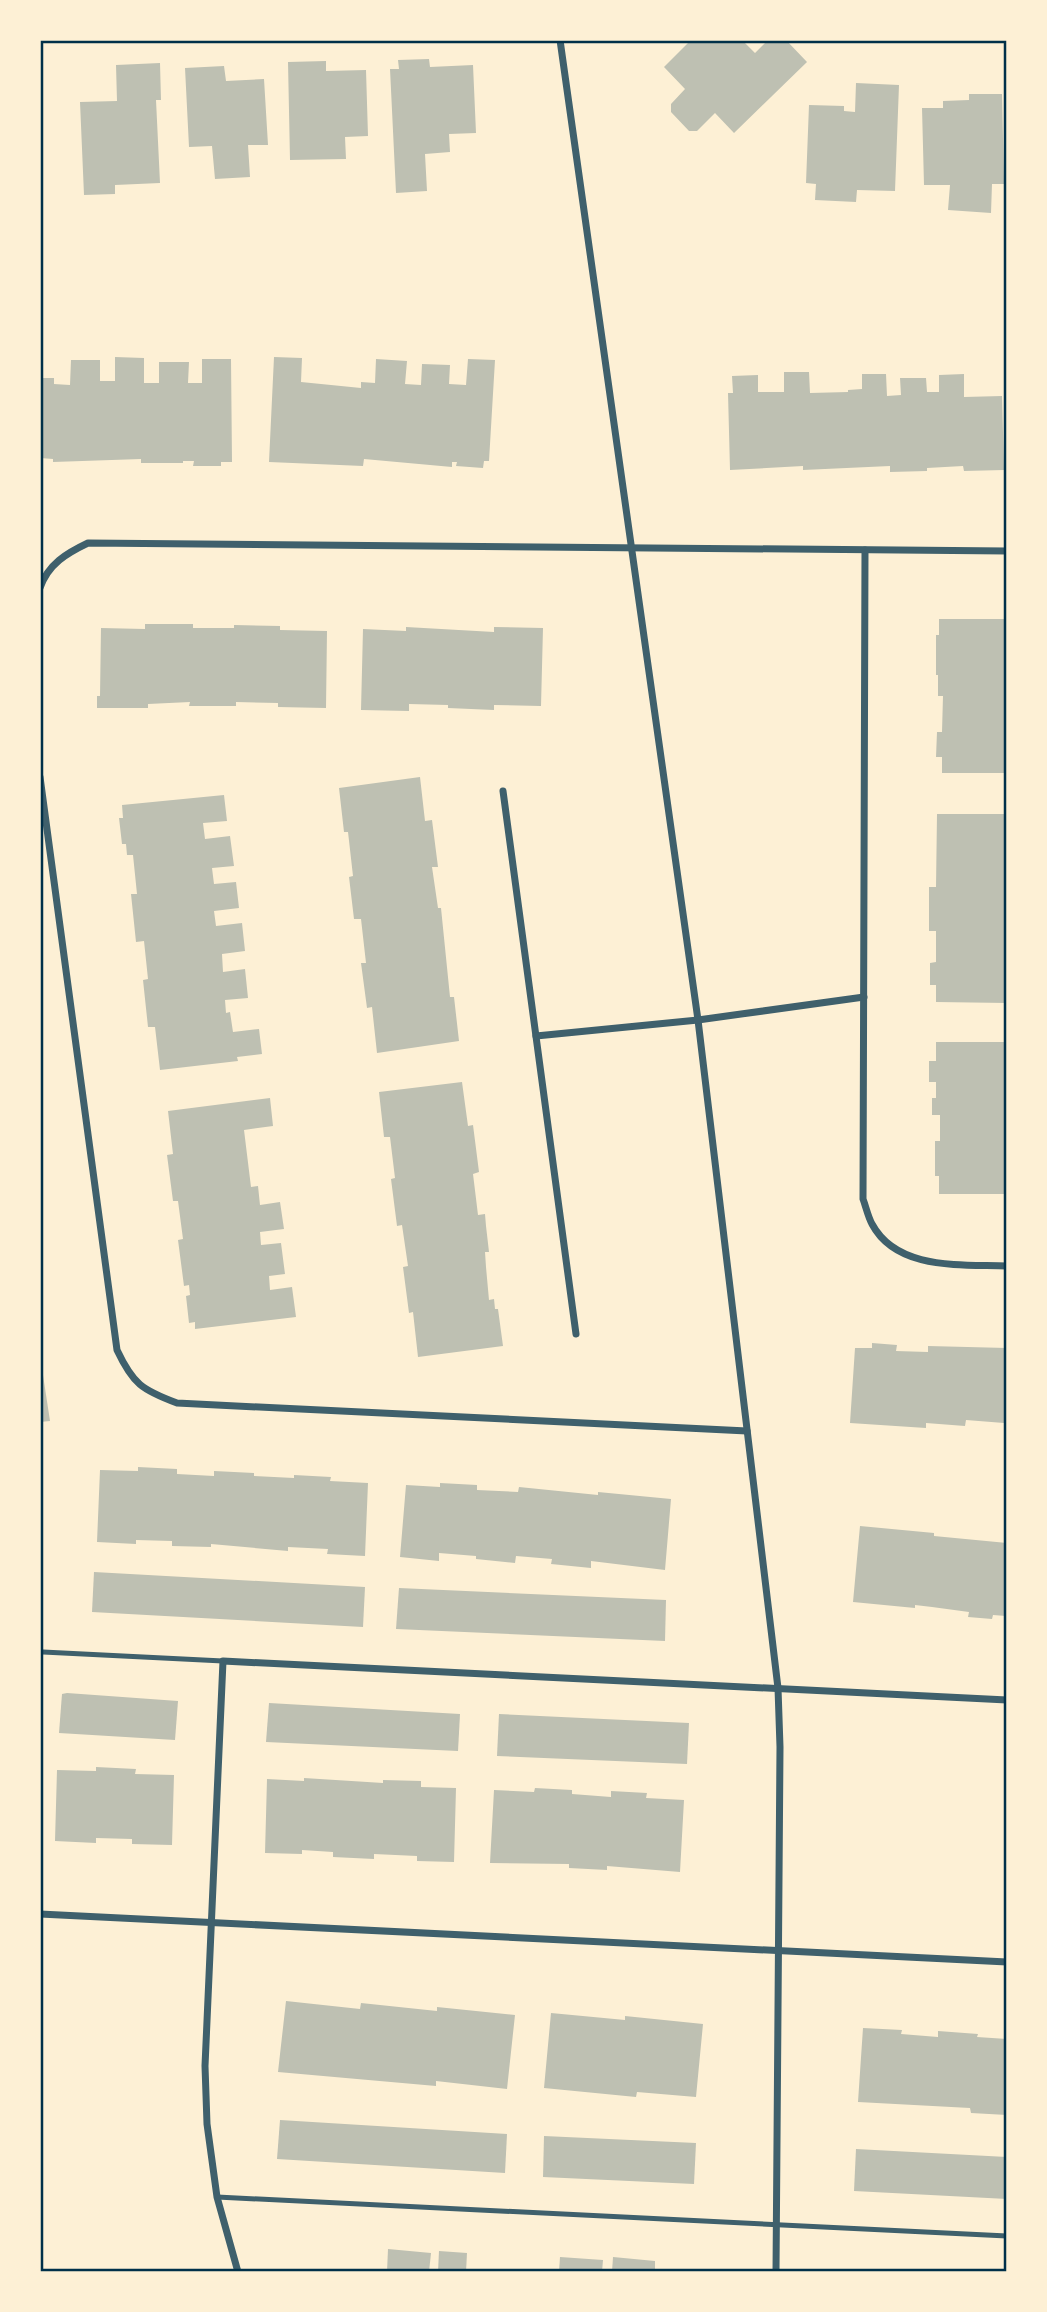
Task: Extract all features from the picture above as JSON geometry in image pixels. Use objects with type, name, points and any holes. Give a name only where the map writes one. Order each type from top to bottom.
[{"type":"street","points":[[560,40],[698,1020],[778,1688],[780,1747],[776,2272]]},
{"type":"street","points":[[40,588],[44,577],[64,555],[88,544],[1007,551]]},
{"type":"street","points":[[865,550],[863,1199],[873,1226],[894,1248],[918,1259],[937,1263],[1007,1266]]},
{"type":"street","points":[[40,777],[117,1350],[128,1374],[148,1392],[177,1403],[747,1431]]},
{"type":"street","points":[[503,791],[576,1334]]},
{"type":"street","points":[[536,1036],[698,1020],[864,997]]},
{"type":"street","points":[[238,2272],[217,2197],[207,2124],[205,2066],[223,1661],[1007,1700]]},
{"type":"street","points":[[40,1914],[1007,1962]]},
{"type":"lane","points":[[43,1652],[223,1661]]},
{"type":"lane","points":[[217,2197],[1007,2236]]},
{"type":"building","points":[[691,40],[742,40],[755,53],[768,40],[786,40],[807,62],[734,133],[715,113],[697,131],[689,131],[671,112],[671,104],[685,89],[664,67]]},
{"type":"building","points":[[429,59],[430,67],[473,65],[476,133],[449,134],[450,152],[425,154],[427,191],[396,193],[390,69],[399,69],[398,60]]},
{"type":"building","points":[[326,61],[326,71],[366,70],[368,136],[345,137],[346,159],[290,160],[288,62]]},
{"type":"building","points":[[160,63],[161,100],[156,100],[160,183],[115,185],[115,194],[84,195],[80,102],[117,101],[116,65]]},
{"type":"building","points":[[224,66],[226,81],[264,79],[268,145],[248,145],[250,177],[215,179],[212,146],[189,147],[185,68]]},
{"type":"building","points":[[856,83],[899,85],[895,191],[857,190],[856,202],[815,200],[816,184],[806,183],[809,105],[844,106],[844,111],[855,112]]},
{"type":"building","points":[[969,94],[1002,94],[1004,184],[992,184],[991,213],[948,210],[950,185],[924,185],[922,108],[943,108],[943,101],[969,100]]},
{"type":"building","points":[[115,357],[144,358],[144,383],[159,383],[159,362],[189,362],[188,383],[202,383],[202,359],[231,359],[232,462],[221,462],[221,466],[193,466],[194,461],[141,463],[141,459],[53,462],[53,459],[40,458],[40,378],[54,378],[54,384],[70,385],[71,360],[100,360],[100,381],[115,381]]},
{"type":"building","points":[[274,357],[302,358],[301,382],[361,388],[361,382],[375,383],[376,359],[407,361],[405,384],[421,385],[422,364],[450,365],[449,384],[466,385],[468,359],[495,360],[489,461],[484,461],[483,468],[456,466],[457,462],[452,462],[452,467],[364,459],[363,466],[269,462]]},
{"type":"building","points":[[784,372],[809,372],[810,393],[862,389],[862,374],[886,374],[887,396],[901,395],[900,378],[926,378],[927,392],[939,392],[939,375],[964,374],[964,397],[1002,396],[1004,470],[964,471],[963,466],[890,472],[890,466],[803,470],[803,466],[730,470],[728,393],[733,393],[732,376],[758,375],[758,392],[784,392]]},
{"type":"building","points":[[939,619],[1007,619],[1007,773],[942,773],[942,757],[936,757],[937,732],[942,732],[943,696],[938,696],[936,675],[936,635],[939,635]]},
{"type":"building","points":[[145,624],[193,624],[193,628],[280,626],[280,630],[327,631],[326,708],[278,707],[278,703],[236,702],[236,706],[189,706],[190,702],[148,704],[148,708],[97,708],[97,696],[100,696],[101,628],[145,629]]},
{"type":"building","points":[[406,627],[494,632],[494,627],[543,628],[541,706],[494,705],[494,710],[409,704],[409,711],[361,710],[363,629],[406,631]]},
{"type":"building","points":[[420,777],[425,821],[432,820],[438,867],[432,867],[438,908],[441,908],[450,997],[454,997],[459,1041],[377,1053],[372,1007],[367,1008],[361,963],[366,963],[361,919],[354,919],[348,832],[344,832],[339,788]]},
{"type":"building","points":[[224,795],[227,821],[203,823],[205,839],[230,836],[234,866],[212,868],[214,884],[236,882],[239,908],[214,911],[216,926],[242,923],[245,951],[222,954],[223,972],[245,969],[248,998],[225,1000],[226,1013],[230,1012],[233,1032],[259,1029],[262,1054],[237,1057],[238,1061],[160,1070],[155,1027],[148,1027],[143,980],[148,979],[144,941],[136,942],[131,894],[137,894],[133,855],[127,855],[126,844],[122,844],[119,818],[123,818],[122,805]]},
{"type":"building","points":[[937,814],[1007,814],[1007,1003],[936,1002],[936,985],[930,985],[930,963],[936,962],[936,931],[929,931],[929,887],[936,887]]},
{"type":"building","points":[[936,1042],[1007,1042],[1007,1194],[939,1194],[939,1176],[935,1176],[935,1141],[940,1141],[940,1115],[932,1115],[936,1082],[929,1082],[929,1061],[936,1061]]},
{"type":"building","points":[[462,1082],[468,1126],[473,1125],[479,1172],[473,1174],[478,1215],[485,1214],[489,1252],[485,1252],[489,1300],[494,1299],[495,1309],[498,1309],[503,1346],[418,1357],[413,1312],[409,1313],[403,1267],[408,1266],[402,1225],[397,1226],[391,1179],[395,1178],[390,1137],[384,1137],[379,1092]]},
{"type":"building","points":[[270,1098],[273,1126],[244,1130],[251,1187],[258,1186],[260,1205],[280,1202],[284,1229],[260,1232],[261,1245],[281,1243],[285,1274],[269,1276],[270,1290],[292,1287],[296,1317],[195,1329],[195,1322],[189,1323],[186,1296],[190,1295],[189,1285],[184,1286],[178,1240],[183,1239],[178,1201],[173,1201],[167,1155],[173,1154],[168,1111]]},
{"type":"building","points":[[872,1343],[897,1345],[896,1351],[928,1352],[928,1346],[1007,1348],[1007,1427],[1004,1427],[1004,1423],[966,1420],[965,1426],[926,1423],[926,1428],[850,1423],[855,1348],[872,1348]]},
{"type":"building","points":[[40,1375],[43,1375],[50,1421],[40,1422]]},
{"type":"building","points":[[138,1467],[177,1469],[177,1474],[214,1476],[214,1471],[254,1473],[254,1476],[331,1477],[330,1481],[368,1483],[365,1556],[327,1554],[328,1549],[288,1547],[288,1551],[211,1544],[211,1547],[172,1546],[172,1541],[136,1540],[136,1544],[97,1542],[100,1470],[138,1471]]},
{"type":"building","points":[[440,1483],[477,1485],[477,1490],[518,1492],[519,1487],[671,1499],[665,1570],[591,1561],[591,1568],[551,1564],[552,1559],[516,1556],[515,1563],[439,1553],[439,1561],[400,1557],[406,1485],[440,1487]]},
{"type":"building","points":[[860,1526],[1007,1543],[1006,1616],[993,1615],[992,1619],[968,1617],[969,1612],[932,1607],[853,1602]]},
{"type":"building","points":[[94,1572],[365,1587],[363,1627],[92,1612]]},
{"type":"building","points":[[399,1588],[666,1600],[665,1641],[396,1629]]},
{"type":"building","points":[[62,1694],[178,1701],[175,1740],[59,1733]]},
{"type":"building","points":[[269,1703],[460,1714],[458,1751],[266,1742]]},
{"type":"building","points":[[499,1714],[689,1723],[687,1764],[497,1756]]},
{"type":"building","points":[[96,1767],[136,1769],[135,1774],[174,1775],[172,1845],[132,1844],[132,1839],[96,1838],[96,1843],[55,1841],[57,1770],[96,1771]]},
{"type":"building","points":[[304,1778],[383,1783],[383,1780],[421,1781],[421,1787],[456,1788],[454,1862],[417,1861],[417,1856],[374,1854],[374,1859],[333,1857],[333,1852],[302,1850],[302,1854],[265,1853],[267,1779],[304,1781]]},
{"type":"building","points":[[535,1788],[572,1790],[572,1794],[611,1797],[611,1791],[647,1793],[646,1798],[684,1800],[680,1872],[607,1866],[607,1870],[569,1868],[569,1864],[490,1863],[494,1790],[534,1792]]},
{"type":"building","points":[[286,2001],[360,2009],[361,2003],[515,2015],[507,2089],[436,2081],[436,2086],[278,2072]]},
{"type":"building","points":[[551,2013],[625,2020],[625,2016],[703,2024],[696,2097],[637,2092],[636,2097],[544,2088]]},
{"type":"building","points":[[863,2028],[902,2030],[901,2034],[938,2037],[938,2031],[1007,2039],[1007,2115],[971,2113],[970,2108],[858,2102]]},
{"type":"building","points":[[280,2120],[507,2134],[505,2173],[277,2159]]},
{"type":"building","points":[[544,2136],[696,2143],[694,2184],[543,2177]]},
{"type":"building","points":[[856,2149],[1007,2157],[1007,2199],[854,2191]]},
{"type":"building","points":[[388,2249],[431,2253],[429,2272],[387,2272]]},
{"type":"building","points":[[439,2251],[467,2253],[466,2272],[438,2272]]},
{"type":"building","points":[[560,2257],[603,2260],[602,2272],[559,2272]]},
{"type":"building","points":[[613,2257],[655,2261],[655,2272],[612,2272]]}]
